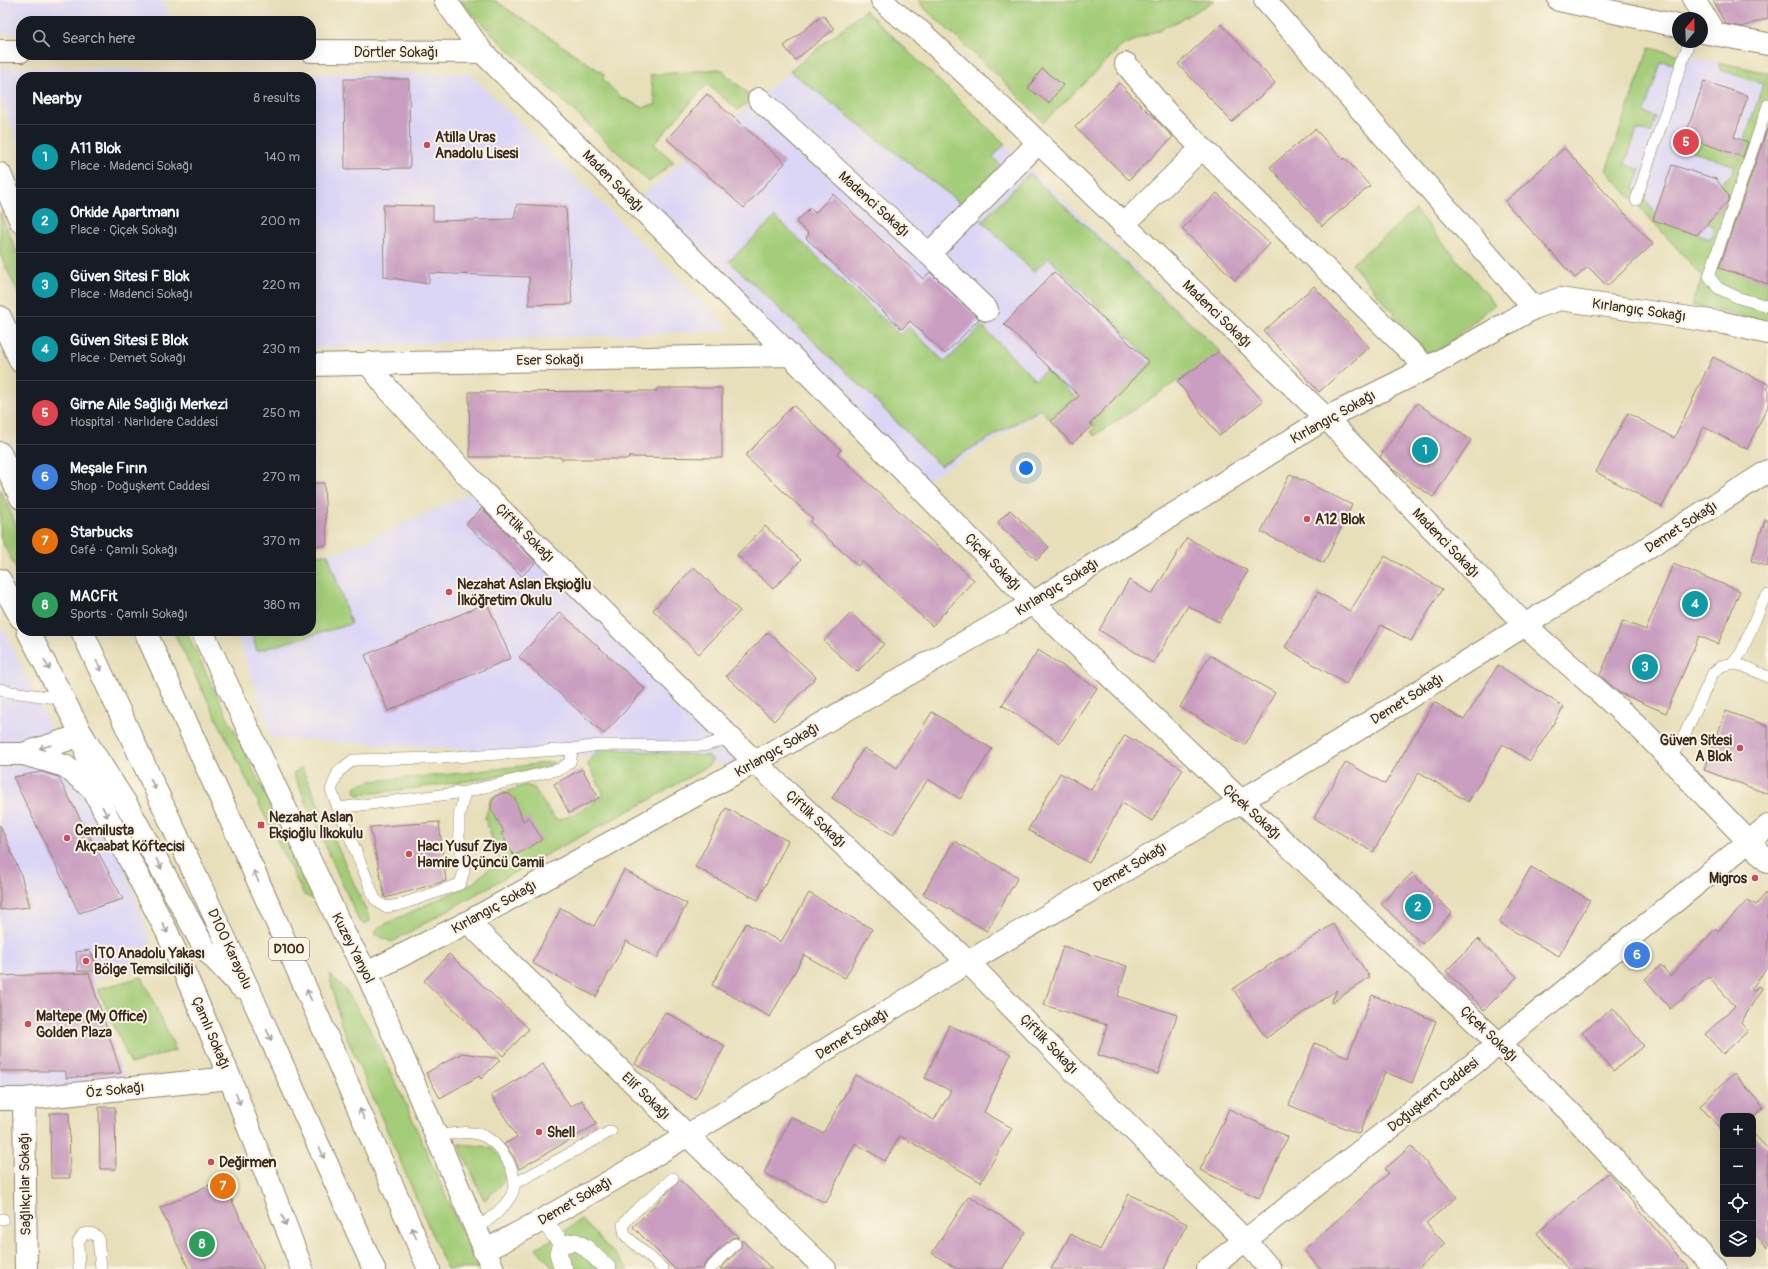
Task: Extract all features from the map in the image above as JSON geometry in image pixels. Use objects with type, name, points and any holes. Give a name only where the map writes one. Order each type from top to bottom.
[{"type":"main road","name":"Maden Sokağı","points":[[444,0],[482,52],[790,355]]},
{"type":"main road","points":[[882,0],[893,11],[921,32]]},
{"type":"main road","points":[[897,0],[921,32]]},
{"type":"main road","points":[[906,0],[921,32]]},
{"type":"main road","points":[[1265,0],[1534,308]]},
{"type":"main road","points":[[1560,0],[1672,25]]},
{"type":"main road","points":[[1694,0],[1699,12]]},
{"type":"main road","name":"Madenci Sokağı","points":[[921,32],[1326,418],[1526,626],[1642,730],[1768,862]]},
{"type":"main road","points":[[1708,33],[1768,44]]},
{"type":"main road","points":[[0,51],[16,51]]},
{"type":"main road","name":"Dörtler Sokağı","points":[[316,52],[482,52]]},
{"type":"main road","points":[[1126,64],[1165,110],[1202,148],[1427,368]]},
{"type":"main road","name":"Madenci Sokağı","points":[[759,99],[929,254],[987,310]]},
{"type":"main road","points":[[929,254],[1038,143]]},
{"type":"main road","points":[[1123,225],[1202,148]]},
{"type":"main road","points":[[0,174],[16,211]]},
{"type":"main road","name":"Kırlangıç Sokağı","points":[[367,974],[468,922],[755,762],[1033,603],[1326,418],[1427,368],[1534,308],[1560,299],[1724,323],[1768,333]]},
{"type":"main road","points":[[0,317],[16,351]]},
{"type":"main road","name":"Eser Sokağı","points":[[316,365],[790,355]]},
{"type":"main road","name":"Çiçek Sokağı","points":[[790,355],[1033,603],[1568,1110],[1715,1269]]},
{"type":"main road","name":"Çiftlik Sokağı","points":[[368,363],[389,390],[481,490],[755,762],[968,962],[1073,1070],[1245,1240],[1270,1269]]},
{"type":"main road","points":[[0,453],[16,487]]},
{"type":"main road","name":"Demet Sokağı","points":[[489,1260],[543,1220],[686,1136],[968,962],[1241,801],[1526,626],[1768,471]]},
{"type":"main road","points":[[0,580],[16,609]]},
{"type":"main road","points":[[31,636],[82,735],[128,807],[205,950],[253,999]]},
{"type":"main road","name":"D100 Karayolu","points":[[84,636],[253,999],[374,1269]]},
{"type":"main road","name":"D100","points":[[147,636],[269,905],[429,1269]]},
{"type":"main road","name":"Kuzey Yanyol","points":[[204,636],[346,935],[367,974],[489,1260]]},
{"type":"main road","points":[[23,754],[82,735]]},
{"type":"main road","name":"Çamlı Sokağı","points":[[82,735],[93,789],[167,932],[230,1078],[302,1269]]},
{"type":"main road","points":[[0,754],[23,754],[65,766],[93,789]]},
{"type":"main road","name":"Doğuşkent Caddesi","points":[[1208,1269],[1500,1044],[1768,826]]},
{"type":"main road","name":"Elif Sokağı","points":[[468,922],[686,1136],[825,1269]]},
{"type":"main road","name":"Öz Sokağı","points":[[0,1099],[24,1099],[230,1078]]},
{"type":"main road","name":"Sağlıkçılar Sokağı","points":[[24,1099],[26,1269]]},
{"type":"street","points":[[543,1220],[562,1244]]},
{"type":"street","points":[[562,1244],[576,1242],[586,1248],[608,1269]]},
{"type":"street","points":[[562,1244],[558,1253],[564,1269]]},
{"type":"lane","points":[[1636,200],[1687,48]]},
{"type":"lane","points":[[1768,105],[1709,276],[1718,288],[1739,298],[1768,306]]},
{"type":"lane","points":[[1670,758],[1682,740],[1714,673],[1719,666],[1733,662],[1741,653],[1763,601],[1768,595]]},
{"type":"lane","points":[[1733,662],[1768,677]]},
{"type":"lane","points":[[0,688],[11,692],[65,700]]},
{"type":"lane","points":[[465,792],[459,815],[459,837],[464,871],[460,884],[399,905],[385,908],[375,900],[331,790],[338,772],[353,760],[438,758],[573,749],[599,745],[703,746],[731,738]]},
{"type":"lane","points":[[338,808],[465,792],[560,769],[570,762],[573,749]]},
{"type":"lane","points":[[514,1184],[611,1131]]},
{"type":"lane","points":[[436,1136],[461,1132],[482,1136],[502,1150],[513,1173],[514,1184],[512,1195],[502,1209],[475,1230]]},
{"type":"lane","points":[[662,1269],[626,1235],[623,1225],[631,1215],[673,1178]]},
{"type":"lane","points":[[79,1269],[78,1242],[83,1234],[92,1233],[98,1237],[101,1269]]},
{"type":"lane","points":[[710,1269],[735,1244]]},
{"type":"shaded area","points":[[0,0],[161,0],[169,16],[16,16],[16,33],[0,33]]},
{"type":"shaded area","points":[[865,9],[1222,352],[1114,423],[1079,389],[927,480],[642,195]]},
{"type":"shaded area","points":[[1649,48],[1768,73],[1703,277],[1606,170]]},
{"type":"shaded area","name":"Atilla Uras Anadolu Lisesi","points":[[0,67],[222,72],[16,72],[16,137],[0,97]]},
{"type":"shaded area","name":"Atilla Uras Anadolu Lisesi","points":[[316,73],[470,74],[730,330],[316,348]]},
{"type":"shaded area","name":"Nezahat Aslan Ekşioğlu İlköğretim Okulu","points":[[484,487],[760,766],[272,738],[238,636],[316,636],[316,553],[341,552]]},
{"type":"shaded area","points":[[0,622],[63,753],[111,832],[151,942],[133,969],[93,980],[128,1086],[0,1093]]},
{"type":"green space","points":[[460,0],[494,0],[604,74],[603,79],[620,97],[642,107],[656,105],[650,75],[720,69],[753,98],[738,110],[707,84],[654,144],[674,162],[649,182],[509,50]]},
{"type":"green space","points":[[919,0],[1215,0],[1179,21],[1122,46],[1044,122],[997,75],[922,6]]},
{"type":"green space","points":[[865,10],[1005,144],[993,157],[1001,165],[964,206],[790,71]]},
{"type":"green space","points":[[1649,48],[1682,55],[1677,64],[1661,62],[1644,112],[1656,117],[1651,133],[1637,130],[1625,164],[1641,170],[1634,188],[1665,223],[1710,239],[1714,228],[1708,223],[1720,185],[1733,172],[1735,166],[1691,151],[1695,139],[1740,154],[1763,84],[1720,70],[1718,62],[1768,73],[1768,322],[1691,305],[1703,277],[1606,170]]},
{"type":"green space","points":[[1029,173],[1221,352],[1094,436],[1091,431],[1095,427],[1071,402],[1049,419],[1041,409],[940,466],[867,392],[729,261],[775,217],[900,335],[909,327],[945,362],[982,326],[1035,380],[1046,370],[1097,417],[1152,361],[1049,258],[1033,272],[982,221]]},
{"type":"green space","points":[[1415,210],[1495,304],[1431,358],[1352,264]]},
{"type":"green space","points":[[0,212],[16,250],[16,289],[0,254]]},
{"type":"green space","points":[[0,489],[16,525],[16,569],[0,537]]},
{"type":"green space","points":[[328,554],[351,624],[316,634],[316,555]]},
{"type":"green space","points":[[175,636],[188,636],[316,900],[304,895]]},
{"type":"green space","points":[[252,636],[309,636],[257,651]]},
{"type":"green space","points":[[599,749],[709,756],[713,760],[708,766],[653,798],[529,864],[392,942],[374,934],[379,927],[473,883],[499,859],[485,818],[492,797],[525,785],[534,788],[553,817],[558,820],[575,814],[603,797],[603,792],[588,765],[590,759]]},
{"type":"green space","points":[[553,762],[554,765],[456,783],[358,795],[355,791],[356,786],[371,781],[464,773]]},
{"type":"green space","points":[[302,768],[369,917],[370,921],[365,924],[359,921],[293,773]]},
{"type":"green space","points":[[329,974],[346,990],[369,1028],[403,1098],[478,1269],[447,1269],[341,1024]]},
{"type":"green space","points":[[142,977],[176,1050],[131,1064],[98,989]]},
{"type":"green space","points":[[459,1144],[490,1148],[501,1157],[506,1167],[505,1178],[502,1183],[484,1200]]},
{"type":"green space","points":[[581,1219],[629,1269],[554,1269],[536,1248],[556,1237]]},
{"type":"building","points":[[1713,0],[1768,0],[1768,18],[1742,27],[1725,24]]},
{"type":"building","points":[[823,15],[834,29],[795,60],[784,46]]},
{"type":"building","points":[[1221,24],[1275,83],[1232,122],[1178,64]]},
{"type":"building","points":[[1042,69],[1063,85],[1049,103],[1028,88]]},
{"type":"building","points":[[344,79],[409,79],[410,168],[345,169]]},
{"type":"building","points":[[1704,81],[1748,96],[1734,137],[1748,142],[1743,157],[1685,137]]},
{"type":"building","points":[[1119,83],[1173,137],[1129,180],[1075,127]]},
{"type":"building","points":[[707,94],[785,163],[744,208],[667,139]]},
{"type":"building","points":[[1315,129],[1343,160],[1345,158],[1370,186],[1322,226],[1270,167]]},
{"type":"building","points":[[1768,129],[1768,284],[1719,268]]},
{"type":"building","points":[[1564,148],[1653,244],[1607,286],[1588,267],[1575,278],[1505,202]]},
{"type":"building","points":[[1672,165],[1716,179],[1729,196],[1728,201],[1697,235],[1653,220]]},
{"type":"building","points":[[1217,193],[1270,244],[1235,280],[1182,229]]},
{"type":"building","points":[[833,194],[923,279],[930,272],[979,319],[945,354],[910,321],[902,329],[806,238],[809,234],[796,222],[810,208],[815,213]]},
{"type":"building","points":[[517,204],[566,207],[572,304],[529,305],[529,277],[429,273],[429,284],[384,277],[383,205],[433,206],[433,221],[514,219]]},
{"type":"building","points":[[1054,272],[1149,362],[1090,424],[1092,426],[1072,444],[1051,421],[1079,396],[1004,324]]},
{"type":"building","points":[[1314,286],[1369,347],[1319,392],[1264,331]]},
{"type":"building","points":[[1218,352],[1263,401],[1219,436],[1177,381]]},
{"type":"building","points":[[1713,357],[1768,384],[1768,406],[1747,449],[1704,427],[1662,507],[1596,472],[1628,413],[1674,438]]},
{"type":"building","points":[[657,388],[722,388],[722,458],[629,457],[629,459],[561,459],[561,457],[470,457],[469,392],[657,391]]},
{"type":"building","points":[[1417,403],[1471,440],[1433,497],[1392,469],[1380,457]]},
{"type":"building","points":[[793,405],[841,450],[837,454],[974,580],[932,626],[862,561],[858,566],[810,522],[813,519],[745,456]]},
{"type":"building","name":"A12 Blok","points":[[1290,474],[1352,505],[1324,563],[1261,532]]},
{"type":"building","points":[[316,483],[324,483],[327,545],[316,546]]},
{"type":"building","points":[[482,508],[536,562],[522,576],[466,524]]},
{"type":"building","points":[[1010,510],[1049,547],[1037,560],[997,523]]},
{"type":"building","points":[[1765,520],[1768,520],[1768,567],[1751,561]]},
{"type":"building","points":[[765,526],[801,560],[773,589],[737,555]]},
{"type":"building","points":[[1187,538],[1248,571],[1219,622],[1188,606],[1153,663],[1099,630],[1129,580],[1152,594]]},
{"type":"building","points":[[1385,556],[1442,589],[1411,641],[1381,625],[1346,684],[1285,647],[1318,592],[1350,611]]},
{"type":"building","points":[[1673,564],[1740,591],[1718,644],[1699,636],[1666,713],[1620,693],[1600,675],[1623,621],[1646,630]]},
{"type":"building","points":[[694,567],[740,611],[699,654],[653,610]]},
{"type":"building","points":[[487,603],[511,658],[388,711],[365,655]]},
{"type":"building","points":[[560,612],[645,689],[604,734],[519,657]]},
{"type":"building","points":[[851,613],[884,644],[857,672],[824,641]]},
{"type":"building","points":[[768,632],[816,677],[774,721],[726,676]]},
{"type":"building","points":[[1038,650],[1097,688],[1060,743],[1002,705]]},
{"type":"building","points":[[1210,655],[1275,693],[1245,745],[1180,707]]},
{"type":"building","points":[[1498,665],[1564,707],[1530,761],[1503,744],[1468,802],[1419,772],[1373,852],[1314,818],[1346,762],[1385,784],[1434,702],[1464,720]]},
{"type":"building","name":"Güven Sitesi A Blok","points":[[1726,711],[1768,726],[1768,794],[1704,770]]},
{"type":"building","points":[[932,712],[992,749],[960,799],[928,779],[893,835],[832,798],[864,748],[897,768]]},
{"type":"building","points":[[1125,735],[1183,769],[1152,821],[1122,803],[1089,863],[1028,830],[1060,773],[1091,790]]},
{"type":"building","points":[[582,769],[599,798],[569,813],[554,784]]},
{"type":"building","name":"Cemilusta Akçaabat Köftecisi","points":[[41,772],[58,777],[123,899],[79,913],[13,777]]},
{"type":"building","points":[[502,793],[509,794],[515,799],[523,821],[529,817],[542,840],[514,856],[501,833],[504,832],[491,809],[491,802],[496,796]]},
{"type":"building","points":[[726,808],[788,841],[758,900],[695,867]]},
{"type":"building","name":"Hacı Yusuf Ziya Hamire Üçüncü Camii","points":[[439,822],[446,881],[385,898],[370,827]]},
{"type":"building","points":[[0,825],[21,875],[30,907],[0,910]]},
{"type":"building","points":[[954,841],[1018,877],[987,931],[923,894]]},
{"type":"building","points":[[1531,867],[1590,900],[1559,956],[1499,923]]},
{"type":"building","points":[[624,870],[687,904],[657,958],[626,941],[596,997],[532,963],[561,908],[594,926]]},
{"type":"building","points":[[1412,873],[1452,913],[1422,944],[1381,904]]},
{"type":"building","points":[[1768,891],[1768,967],[1751,989],[1753,991],[1759,986],[1762,988],[1741,1023],[1748,1031],[1723,1054],[1705,1034],[1735,1006],[1709,977],[1670,1009],[1645,979],[1661,965],[1670,976],[1716,928],[1718,931],[1748,900],[1756,905]]},
{"type":"building","points":[[809,893],[872,929],[845,978],[804,955],[770,1017],[712,985],[746,923],[781,942]]},
{"type":"building","points":[[1333,924],[1370,977],[1331,1003],[1337,990],[1266,1038],[1233,989]]},
{"type":"building","points":[[1478,939],[1517,977],[1484,1010],[1446,971]]},
{"type":"building","points":[[1063,946],[1127,966],[1118,996],[1177,1015],[1158,1074],[1098,1055],[1107,1025],[1044,1005]]},
{"type":"building","name":"İTO Anadolu Yakası Bölge Temsilciliği","points":[[90,950],[99,971],[78,971],[76,952]]},
{"type":"building","points":[[449,954],[529,1029],[503,1056],[424,981]]},
{"type":"building","points":[[89,973],[121,1073],[66,1078],[66,1071],[0,1071],[0,976]]},
{"type":"building","points":[[1372,995],[1436,1021],[1412,1083],[1385,1072],[1359,1134],[1289,1105],[1315,1043],[1348,1057]]},
{"type":"building","points":[[1613,1008],[1644,1046],[1613,1071],[1582,1032]]},
{"type":"building","points":[[665,1012],[725,1046],[695,1099],[635,1064]]},
{"type":"building","points":[[949,1025],[1011,1054],[984,1112],[1012,1128],[981,1182],[900,1136],[885,1161],[855,1143],[826,1203],[764,1173],[791,1117],[823,1133],[856,1075],[934,1120],[951,1091],[925,1078]]},
{"type":"building","points":[[462,1053],[501,1059],[481,1079],[479,1076],[440,1098],[426,1073]]},
{"type":"building","points":[[543,1064],[570,1107],[582,1100],[597,1124],[519,1169],[514,1157],[504,1144],[517,1137],[491,1095]]},
{"type":"building","points":[[1734,1073],[1763,1107],[1756,1114],[1720,1113],[1720,1129],[1700,1106]]},
{"type":"building","points":[[99,1107],[115,1107],[116,1169],[100,1169]]},
{"type":"building","points":[[1229,1109],[1288,1137],[1259,1198],[1200,1170]]},
{"type":"building","points":[[50,1113],[69,1113],[70,1178],[51,1178]]},
{"type":"building","points":[[1756,1136],[1768,1149],[1768,1248],[1756,1235]]},
{"type":"building","points":[[1411,1146],[1457,1197],[1426,1223],[1445,1244],[1418,1269],[1320,1269],[1304,1250],[1389,1173],[1385,1169]]},
{"type":"building","points":[[1608,1173],[1689,1269],[1568,1269],[1537,1233]]},
{"type":"building","points":[[222,1179],[264,1269],[189,1269],[160,1208]]},
{"type":"building","points":[[680,1180],[739,1238],[734,1237],[730,1239],[705,1264],[703,1269],[675,1269],[633,1227]]},
{"type":"building","points":[[1129,1194],[1187,1224],[1164,1269],[1051,1269],[1071,1234],[1100,1250]]},
{"type":"building","points":[[969,1196],[1026,1232],[1002,1269],[957,1269],[932,1253]]},
{"type":"building","points":[[741,1240],[772,1269],[720,1269],[740,1249],[742,1245]]},
{"type":"place","name":"Girne Aile Sağlığı Merkezi","points":[[1686,142]]},
{"type":"place","name":"Atilla Uras Anadolu Lisesi","points":[[427,145]]},
{"type":"place","name":"A11 Blok","points":[[1425,450]]},
{"type":"place","name":"A12 Blok","points":[[1307,519]]},
{"type":"place","name":"Nezahat Aslan Ekşioğlu İlköğretim Okulu","points":[[449,592]]},
{"type":"place","name":"Güven Sitesi E Blok","points":[[1695,604]]},
{"type":"place","name":"Güven Sitesi F Blok","points":[[1645,667]]},
{"type":"place","name":"Güven Sitesi A Blok","points":[[1740,748]]},
{"type":"place","name":"Nezahat Aslan Ekşioğlu İlkokulu","points":[[261,825]]},
{"type":"place","name":"Cemilusta Akçaabat Köftecisi","points":[[67,838]]},
{"type":"place","name":"Hacı Yusuf Ziya Hamire Üçüncü Camii","points":[[409,854]]},
{"type":"place","name":"Migros","points":[[1755,878]]},
{"type":"place","name":"Orkide Apartmanı","points":[[1418,907]]},
{"type":"place","name":"Meşale Fırın","points":[[1637,955]]},
{"type":"place","name":"İTO Anadolu Yakası Bölge Temsilciliği","points":[[86,961]]},
{"type":"place","name":"Maltepe (My Office) Golden Plaza","points":[[28,1024]]},
{"type":"place","name":"Shell","points":[[539,1132]]},
{"type":"place","name":"Değirmen","points":[[211,1162]]},
{"type":"place","name":"Starbucks","points":[[223,1186]]},
{"type":"place","name":"MACFit","points":[[202,1244]]}]
